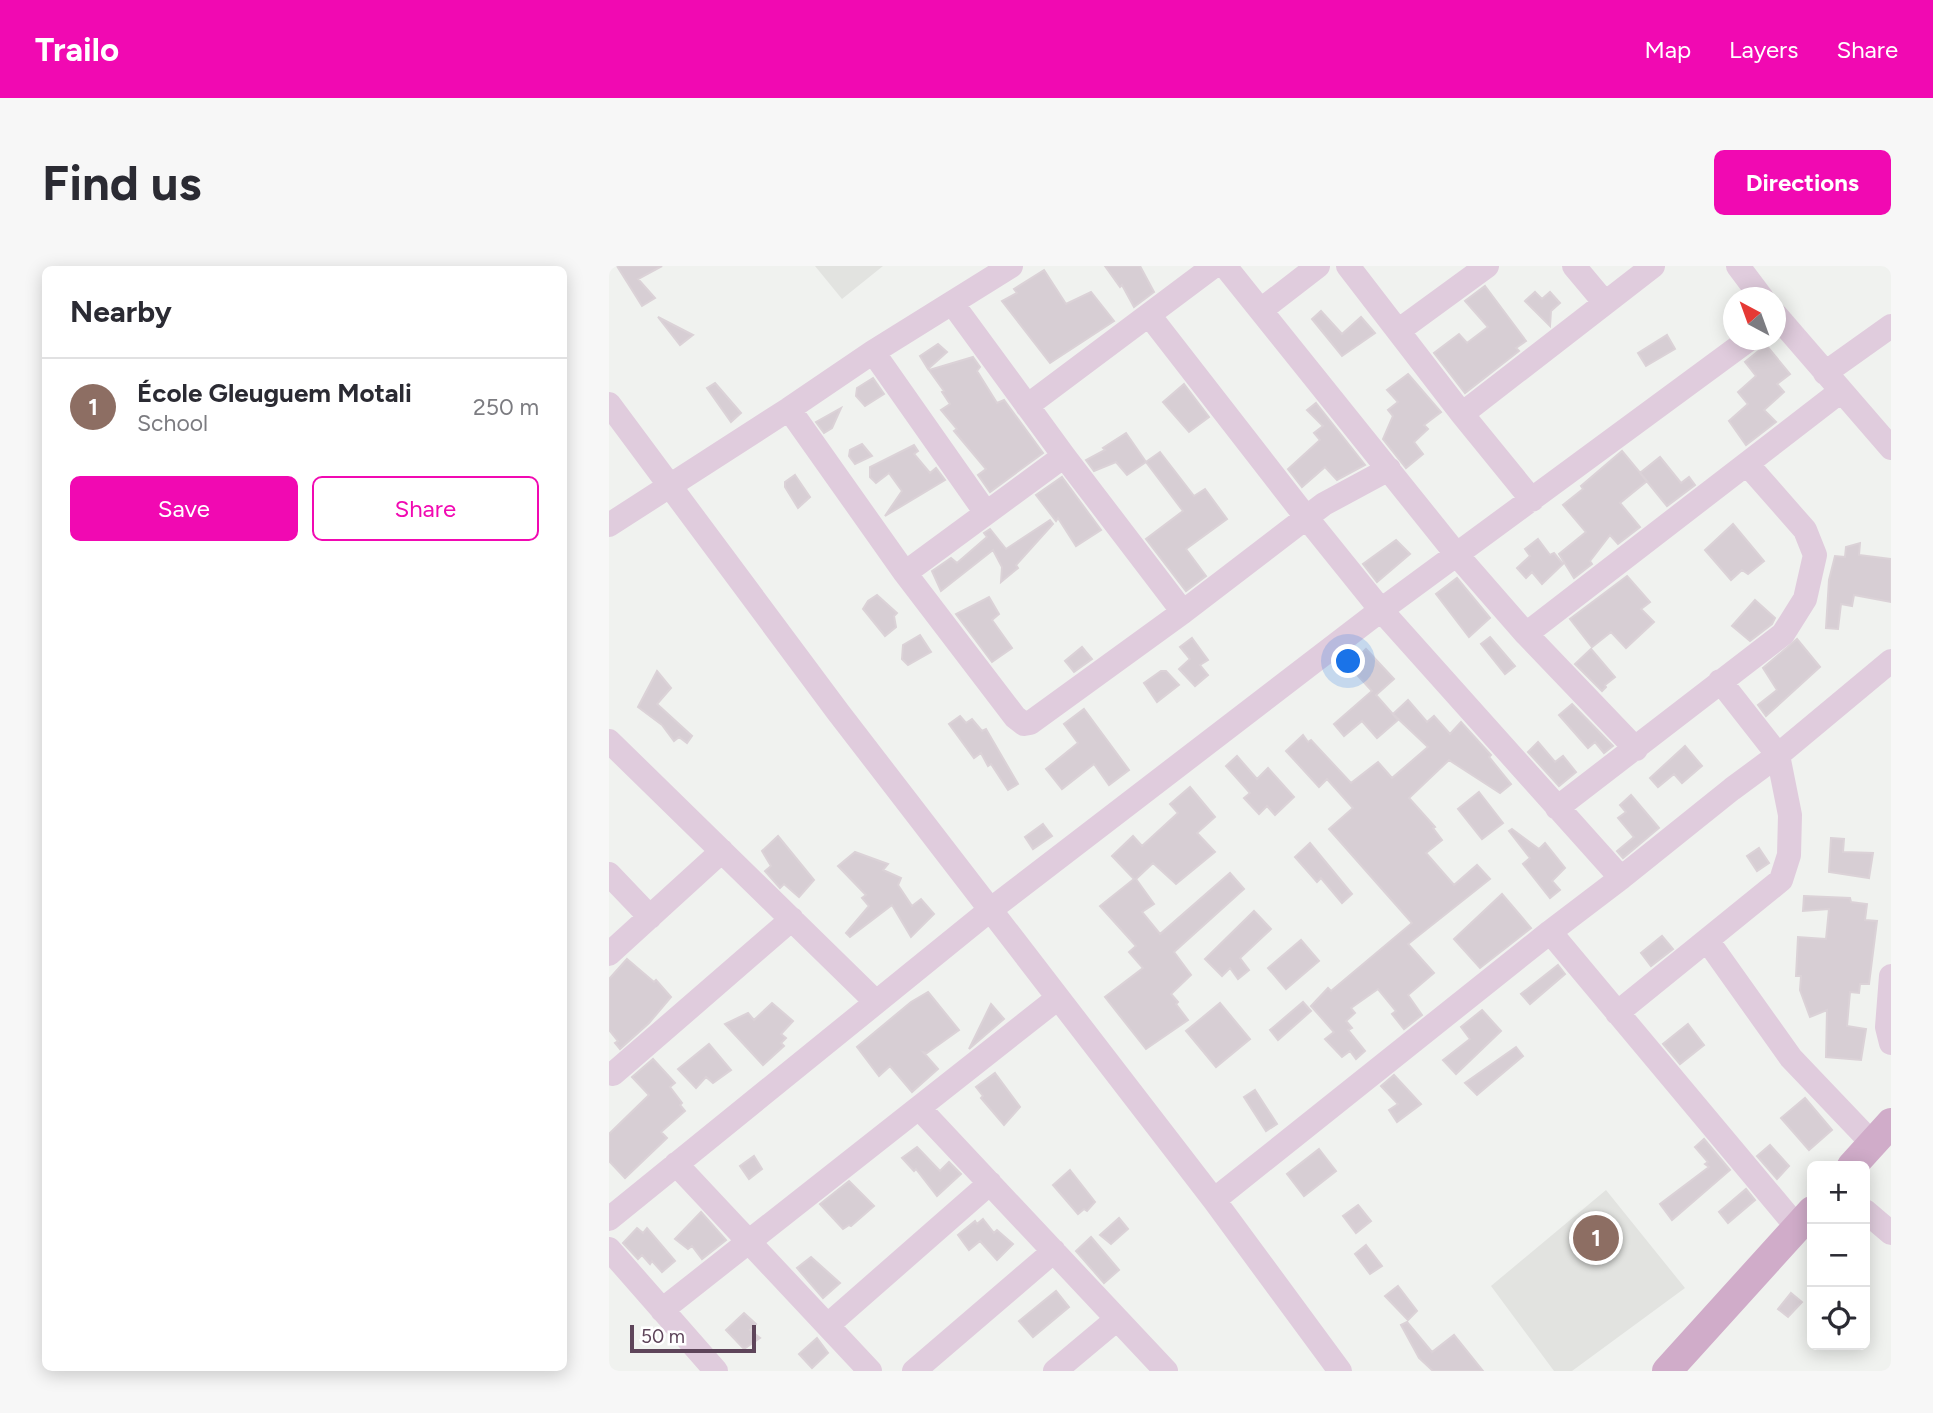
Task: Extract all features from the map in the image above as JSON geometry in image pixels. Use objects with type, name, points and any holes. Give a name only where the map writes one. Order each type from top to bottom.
[{"type":"main road","points":[[1857,1161],[1882,1133]]},
{"type":"main road","points":[[1667,1371],[1805,1219]]},
{"type":"street","points":[[609,525],[873,352],[1011,266]]},
{"type":"street","points":[[1027,406],[1214,266]]},
{"type":"street","points":[[1226,266],[1457,555],[1526,634],[1636,749]]},
{"type":"street","points":[[1261,310],[1318,266]]},
{"type":"street","points":[[1348,266],[1532,500]]},
{"type":"street","points":[[1398,331],[1487,266]]},
{"type":"street","points":[[1574,266],[1605,303]]},
{"type":"street","points":[[1462,414],[1653,266]]},
{"type":"street","points":[[1738,266],[1754,287]]},
{"type":"street","points":[[953,303],[1182,612]]},
{"type":"street","points":[[1149,314],[1381,610],[1621,878]]},
{"type":"street","points":[[1526,634],[1747,464],[1891,326]]},
{"type":"street","points":[[1786,329],[1891,448]]},
{"type":"street","points":[[609,1219],[990,909],[1381,610],[1734,350]]},
{"type":"street","points":[[873,352],[986,513]]},
{"type":"street","points":[[609,404],[669,487],[1214,1200],[1340,1371]]},
{"type":"street","points":[[789,409],[905,573],[1010,712],[1024,724],[1030,723],[1182,612],[1324,504],[1389,469]]},
{"type":"street","points":[[905,573],[1064,456]]},
{"type":"street","points":[[1557,808],[1783,634],[1805,598],[1815,555],[1805,530],[1747,464]]},
{"type":"street","points":[[1214,1200],[1550,932],[1778,755],[1891,661]]},
{"type":"street","points":[[1617,1013],[1781,880],[1789,855],[1790,815],[1778,755],[1720,681]]},
{"type":"street","points":[[609,741],[876,1002]]},
{"type":"street","points":[[609,954],[722,851]]},
{"type":"street","points":[[609,874],[650,917]]},
{"type":"street","points":[[610,1074],[792,919]]},
{"type":"street","points":[[1550,932],[1617,1013],[1805,1219]]},
{"type":"street","points":[[1707,940],[1791,1058],[1882,1133]]},
{"type":"street","points":[[1891,976],[1887,1027],[1891,1043]]},
{"type":"street","points":[[662,1310],[1058,998]]},
{"type":"street","points":[[919,1108],[1166,1371]]},
{"type":"street","points":[[676,1164],[870,1371]]},
{"type":"street","points":[[828,1325],[990,1183]]},
{"type":"street","points":[[1870,1215],[1891,1233]]},
{"type":"street","points":[[609,1249],[716,1371]]},
{"type":"street","points":[[914,1371],[1053,1251]]},
{"type":"street","points":[[1055,1371],[1117,1319]]},
{"type":"shaded area","points":[[815,266],[883,266],[842,299]]},
{"type":"shaded area","points":[[1606,1190],[1685,1288],[1572,1371],[1554,1371],[1491,1286]]},
{"type":"building","points":[[617,266],[662,266],[638,279],[655,298],[642,306]]},
{"type":"building","points":[[1105,266],[1140,266],[1154,292],[1134,307],[1122,285],[1120,287]]},
{"type":"building","points":[[1044,270],[1066,304],[1091,292],[1114,321],[1050,363],[1002,301],[1017,293],[1014,289]]},
{"type":"building","points":[[1485,286],[1526,341],[1516,348],[1519,351],[1465,393],[1434,353],[1459,334],[1467,343],[1488,327],[1465,301]]},
{"type":"building","points":[[1535,292],[1542,299],[1550,292],[1560,303],[1551,311],[1550,326],[1525,301]]},
{"type":"building","points":[[1321,311],[1342,334],[1361,317],[1375,333],[1342,356],[1312,319]]},
{"type":"building","points":[[658,317],[693,335],[680,345]]},
{"type":"building","points":[[1667,335],[1675,349],[1646,366],[1638,353]]},
{"type":"building","points":[[938,344],[947,352],[928,369],[920,356]]},
{"type":"building","points":[[1760,350],[1770,350],[1790,374],[1777,384],[1784,392],[1764,410],[1776,422],[1746,445],[1729,421],[1748,404],[1738,392],[1756,376],[1745,362]]},
{"type":"building","points":[[973,357],[980,367],[977,371],[997,403],[1004,400],[1043,453],[990,492],[978,475],[986,469],[954,431],[957,429],[941,410],[950,404],[929,370]]},
{"type":"building","points":[[1408,374],[1441,412],[1424,425],[1428,429],[1414,442],[1423,454],[1406,468],[1383,439],[1393,416],[1388,410],[1398,402],[1387,390]]},
{"type":"building","points":[[873,378],[884,394],[865,406],[856,396],[857,388]]},
{"type":"building","points":[[715,383],[741,413],[731,422],[707,388]]},
{"type":"building","points":[[1184,384],[1209,417],[1189,432],[1163,402]]},
{"type":"building","points":[[1316,403],[1365,465],[1337,480],[1325,467],[1302,487],[1288,469],[1320,440],[1314,433],[1323,426],[1307,410]]},
{"type":"building","points":[[841,408],[832,428],[824,433],[816,422]]},
{"type":"building","points":[[1126,433],[1146,462],[1127,475],[1116,462],[1094,471],[1086,460],[1105,450],[1103,448]]},
{"type":"building","points":[[862,444],[872,456],[855,464],[849,456],[850,450]]},
{"type":"building","points":[[914,445],[918,451],[914,454],[930,473],[936,468],[945,480],[885,516],[902,491],[889,473],[876,483],[870,477],[870,467]]},
{"type":"building","points":[[1622,451],[1647,481],[1620,503],[1640,527],[1618,544],[1610,535],[1590,561],[1592,564],[1574,578],[1559,554],[1586,532],[1563,505]]},
{"type":"building","points":[[1160,452],[1194,496],[1205,489],[1227,519],[1186,549],[1206,576],[1186,591],[1146,539],[1183,511],[1146,462]]},
{"type":"building","points":[[1660,457],[1681,483],[1689,477],[1695,485],[1667,506],[1640,473]]},
{"type":"building","points":[[795,475],[810,497],[798,508],[785,487],[785,482]]},
{"type":"building","points":[[1062,477],[1101,530],[1076,546],[1058,518],[1056,521],[1036,495]]},
{"type":"building","points":[[1050,520],[1053,524],[1016,565],[1018,568],[1001,582],[1002,567],[993,550],[941,591],[932,571],[951,558],[957,563],[987,537],[984,533],[990,529],[1006,549]]},
{"type":"building","points":[[1733,524],[1764,561],[1748,574],[1742,570],[1731,580],[1705,550]]},
{"type":"building","points":[[1538,539],[1550,555],[1554,553],[1563,564],[1542,584],[1532,572],[1526,578],[1517,568],[1530,556],[1525,549]]},
{"type":"building","points":[[1396,540],[1410,554],[1377,582],[1363,564]]},
{"type":"building","points":[[1860,543],[1859,555],[1891,559],[1891,602],[1854,595],[1852,606],[1841,604],[1838,629],[1826,628],[1829,580],[1835,556],[1845,557],[1846,547]]},
{"type":"building","points":[[1627,576],[1650,602],[1641,609],[1654,622],[1626,648],[1611,632],[1592,647],[1570,619]]},
{"type":"building","points":[[1457,578],[1490,618],[1469,637],[1436,594]]},
{"type":"building","points":[[877,595],[897,613],[894,616],[896,627],[885,636],[863,609],[868,601]]},
{"type":"building","points":[[989,597],[999,614],[992,620],[1012,648],[992,662],[956,614]]},
{"type":"building","points":[[1755,600],[1775,618],[1772,624],[1750,641],[1732,626]]},
{"type":"building","points":[[920,635],[931,652],[908,665],[902,659],[903,645]]},
{"type":"building","points":[[1490,637],[1515,666],[1505,674],[1481,644]]},
{"type":"building","points":[[1192,638],[1208,660],[1200,665],[1208,675],[1195,686],[1179,669],[1190,659],[1180,647]]},
{"type":"building","points":[[1797,639],[1820,667],[1766,716],[1758,705],[1777,690],[1763,668]]},
{"type":"building","points":[[1082,647],[1092,659],[1074,672],[1065,661]]},
{"type":"building","points":[[1366,649],[1394,679],[1376,695],[1398,720],[1377,738],[1362,721],[1344,736],[1334,724],[1372,691],[1349,666]]},
{"type":"building","points":[[1591,649],[1615,677],[1602,691],[1575,664]]},
{"type":"building","points":[[657,671],[671,688],[657,704],[692,736],[687,743],[679,737],[674,741],[662,725],[638,707]]},
{"type":"building","points":[[1161,671],[1166,671],[1179,685],[1157,702],[1144,683]]},
{"type":"building","points":[[1408,700],[1427,722],[1434,716],[1450,734],[1461,722],[1491,755],[1489,757],[1511,784],[1500,793],[1449,760],[1409,798],[1435,827],[1433,828],[1442,840],[1426,853],[1454,885],[1477,865],[1490,879],[1408,944],[1434,973],[1408,995],[1422,1015],[1404,1029],[1392,1014],[1396,1011],[1378,989],[1351,1008],[1355,1013],[1346,1021],[1352,1028],[1348,1030],[1365,1051],[1356,1059],[1350,1051],[1342,1057],[1325,1039],[1334,1032],[1311,1006],[1328,988],[1331,991],[1412,923],[1329,829],[1353,808],[1327,779],[1319,787],[1286,751],[1303,735],[1308,742],[1311,740],[1351,783],[1378,762],[1392,778],[1428,747],[1393,714]]},
{"type":"building","points":[[1572,704],[1613,746],[1604,753],[1595,742],[1588,748],[1559,715]]},
{"type":"building","points":[[1084,709],[1129,770],[1109,785],[1094,764],[1062,789],[1046,769],[1078,743],[1064,724]]},
{"type":"building","points":[[960,716],[966,723],[972,719],[982,731],[986,729],[1018,784],[1008,790],[981,753],[974,758],[949,724]]},
{"type":"building","points":[[1538,742],[1555,762],[1563,756],[1576,772],[1559,786],[1528,752]]},
{"type":"building","points":[[1685,746],[1702,766],[1682,783],[1674,774],[1658,787],[1650,778]]},
{"type":"building","points":[[1237,756],[1257,779],[1268,768],[1294,797],[1275,815],[1267,806],[1259,814],[1244,798],[1250,793],[1226,766]]},
{"type":"building","points":[[1190,787],[1215,817],[1197,833],[1215,852],[1176,884],[1153,863],[1136,879],[1154,904],[1142,912],[1160,934],[1230,873],[1244,889],[1174,952],[1191,975],[1171,994],[1188,1020],[1146,1049],[1105,997],[1143,968],[1129,952],[1136,946],[1100,906],[1134,879],[1112,856],[1133,836],[1142,846],[1178,813],[1170,804]]},
{"type":"building","points":[[1479,792],[1503,823],[1482,839],[1458,809]]},
{"type":"building","points":[[1631,795],[1659,828],[1623,858],[1617,851],[1634,837],[1618,818],[1626,812],[1620,805]]},
{"type":"building","points":[[1043,824],[1052,836],[1033,849],[1025,837]]},
{"type":"building","points":[[1512,829],[1539,849],[1545,843],[1565,868],[1552,881],[1560,890],[1550,898],[1523,864],[1530,858],[1509,831]]},
{"type":"building","points":[[778,836],[814,880],[799,897],[784,884],[780,888],[765,871],[771,866],[762,851]]},
{"type":"building","points":[[1831,838],[1844,839],[1843,852],[1873,853],[1869,878],[1829,872]]},
{"type":"building","points":[[1310,843],[1352,894],[1342,903],[1321,878],[1317,882],[1295,857]]},
{"type":"building","points":[[1759,848],[1769,863],[1757,871],[1747,856]]},
{"type":"building","points":[[855,852],[888,864],[883,870],[901,878],[898,885],[912,906],[921,899],[934,914],[911,937],[892,905],[850,937],[846,933],[869,906],[862,898],[866,895],[838,866]]},
{"type":"building","points":[[1502,894],[1531,928],[1480,968],[1454,939]]},
{"type":"building","points":[[1804,896],[1850,898],[1851,902],[1867,904],[1865,920],[1877,921],[1869,984],[1860,984],[1859,993],[1850,992],[1847,1026],[1866,1029],[1861,1060],[1826,1057],[1827,1010],[1810,1017],[1800,990],[1801,976],[1796,976],[1798,937],[1826,939],[1829,909],[1803,911]]},
{"type":"building","points":[[1254,911],[1271,929],[1240,958],[1249,970],[1238,979],[1230,968],[1222,976],[1205,959]]},
{"type":"building","points":[[1662,936],[1673,949],[1651,966],[1641,953]]},
{"type":"building","points":[[1301,940],[1319,961],[1286,989],[1268,968]]},
{"type":"building","points":[[627,959],[654,982],[656,980],[671,997],[649,1023],[620,1049],[615,1043],[618,1041],[609,1030],[609,979]]},
{"type":"building","points":[[1558,965],[1565,974],[1530,1004],[1521,994]]},
{"type":"building","points":[[928,992],[959,1030],[927,1053],[923,1052],[938,1069],[912,1092],[890,1066],[879,1076],[857,1047],[911,1002]]},
{"type":"building","points":[[1303,1002],[1311,1011],[1278,1040],[1270,1030]]},
{"type":"building","points":[[772,1003],[793,1021],[781,1034],[786,1038],[781,1043],[784,1046],[763,1065],[725,1024],[748,1013],[754,1020]]},
{"type":"building","points":[[1220,1003],[1250,1039],[1216,1067],[1186,1031]]},
{"type":"building","points":[[991,1004],[1004,1019],[969,1049]]},
{"type":"building","points":[[1482,1010],[1501,1031],[1456,1074],[1443,1060],[1470,1039],[1461,1027]]},
{"type":"building","points":[[1688,1024],[1704,1045],[1680,1064],[1663,1044]]},
{"type":"building","points":[[709,1044],[731,1070],[713,1083],[706,1077],[696,1088],[678,1069]]},
{"type":"building","points":[[1516,1047],[1523,1056],[1477,1095],[1465,1083]]},
{"type":"building","points":[[653,1059],[675,1083],[670,1087],[685,1111],[661,1132],[667,1138],[625,1178],[609,1161],[609,1134],[649,1095],[632,1077]]},
{"type":"building","points":[[995,1073],[1020,1107],[1004,1125],[981,1098],[983,1096],[976,1087]]},
{"type":"building","points":[[1394,1075],[1421,1104],[1397,1122],[1389,1110],[1398,1104],[1381,1086]]},
{"type":"building","points":[[1255,1090],[1277,1124],[1266,1131],[1244,1097]]},
{"type":"building","points":[[1805,1098],[1832,1130],[1809,1150],[1781,1118]]},
{"type":"building","points":[[1704,1139],[1730,1170],[1672,1220],[1660,1204],[1709,1167],[1695,1147]]},
{"type":"building","points":[[1770,1145],[1789,1166],[1777,1179],[1757,1156]]},
{"type":"building","points":[[917,1147],[940,1171],[949,1162],[961,1174],[937,1196],[916,1169],[914,1171],[902,1158]]},
{"type":"building","points":[[1319,1149],[1336,1171],[1304,1196],[1287,1174]]},
{"type":"building","points":[[754,1156],[762,1169],[749,1179],[740,1166]]},
{"type":"building","points":[[1070,1170],[1095,1202],[1087,1211],[1084,1209],[1078,1214],[1053,1185]]},
{"type":"building","points":[[849,1181],[874,1206],[851,1226],[843,1229],[820,1204]]},
{"type":"building","points":[[1746,1189],[1755,1200],[1728,1223],[1719,1212]]},
{"type":"building","points":[[1358,1205],[1371,1221],[1356,1233],[1343,1216]]},
{"type":"building","points":[[701,1212],[726,1240],[702,1259],[692,1246],[688,1249],[675,1239]]},
{"type":"building","points":[[1119,1218],[1128,1229],[1111,1244],[1100,1235]]},
{"type":"building","points":[[983,1219],[994,1233],[997,1230],[1013,1244],[997,1260],[980,1241],[969,1250],[958,1235],[975,1221],[977,1224]]},
{"type":"building","points":[[637,1228],[643,1233],[647,1228],[675,1261],[662,1272],[642,1255],[638,1259],[623,1243]]},
{"type":"building","points":[[1091,1237],[1119,1270],[1104,1283],[1076,1251]]},
{"type":"building","points":[[1366,1245],[1382,1266],[1370,1274],[1355,1254]]},
{"type":"building","points":[[811,1257],[840,1283],[823,1298],[797,1268]]},
{"type":"building","points":[[1398,1286],[1417,1311],[1408,1320],[1385,1296]]},
{"type":"building","points":[[1056,1291],[1069,1307],[1033,1337],[1019,1321]]},
{"type":"building","points":[[1791,1293],[1802,1302],[1788,1317],[1778,1309]]},
{"type":"building","points":[[744,1313],[756,1324],[750,1330],[760,1338],[744,1349],[726,1330]]},
{"type":"building","points":[[1407,1322],[1432,1352],[1454,1335],[1483,1371],[1433,1371],[1419,1358],[1401,1325]]},
{"type":"building","points":[[817,1338],[828,1353],[812,1368],[799,1354]]},
{"type":"place","name":"École Gleuguem Motali","points":[[1596,1238]]}]
